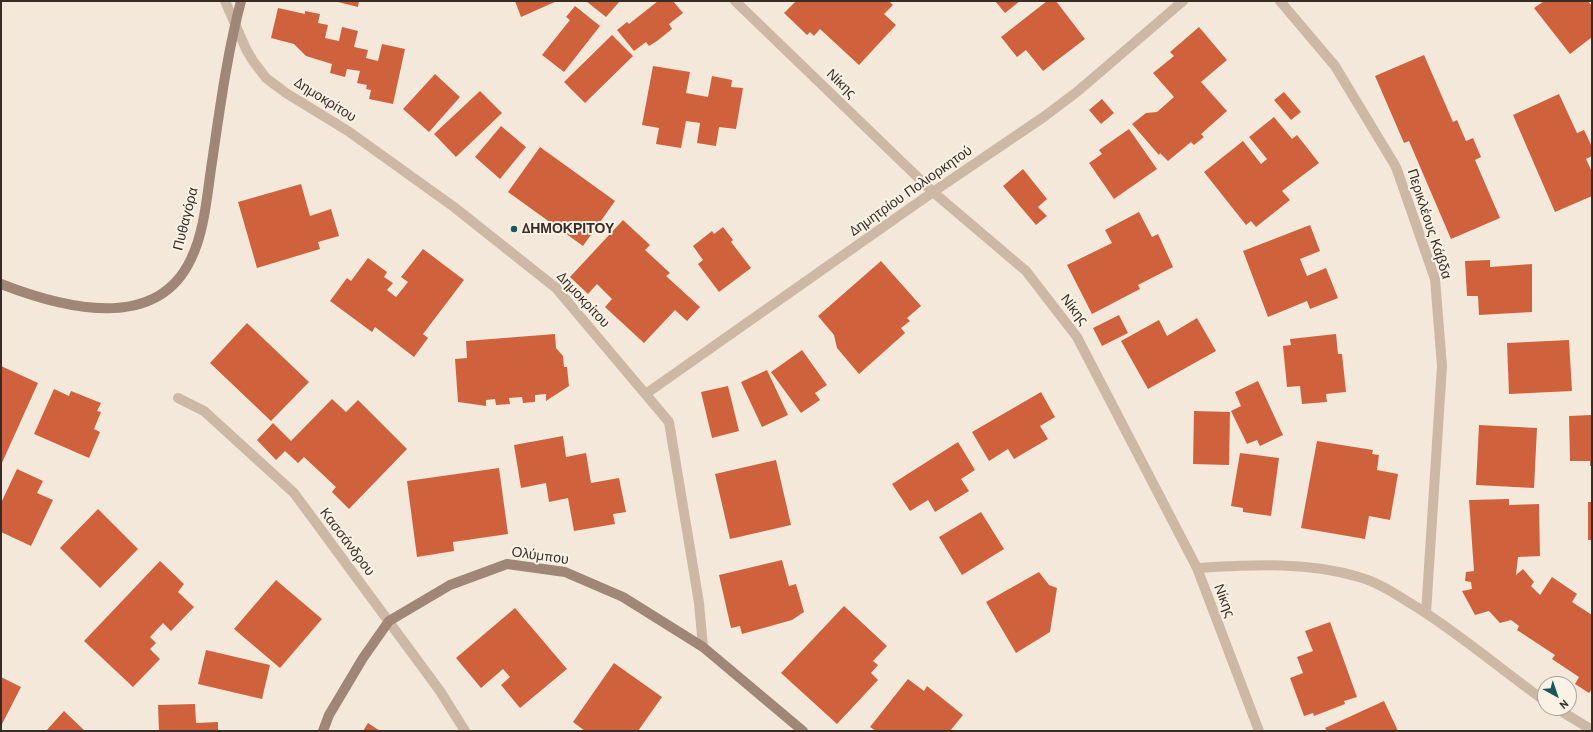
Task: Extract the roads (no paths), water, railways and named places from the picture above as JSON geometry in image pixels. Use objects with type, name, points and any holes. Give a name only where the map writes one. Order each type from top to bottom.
[{"type":"street","name":"Δημοκρίτου","points":[[225,1],[235,26],[253,61],[274,84],[348,131],[454,208],[556,288],[647,393],[669,422],[699,603],[703,647]]},
{"type":"street","name":"Πυθαγόρα","points":[[1,284],[59,304],[100,309],[122,307],[148,300],[168,288],[176,280],[190,260],[200,229],[235,26],[241,1]]},
{"type":"street","name":"Νίκης","points":[[735,1],[933,192],[1026,271],[1077,337],[1196,568],[1260,731]]},
{"type":"street","name":"Δημητρίου Πολιορκητού","points":[[647,393],[1073,95],[1183,1]]},
{"type":"street","name":"Περικλέους Κάβδα","points":[[1280,1],[1335,66],[1396,167],[1435,279],[1442,366],[1426,613]]},
{"type":"street","name":"Κασσάνδρου","points":[[178,398],[204,411],[294,493],[440,691],[464,731]]},
{"type":"street","name":"Ολύμπου","points":[[324,731],[329,715],[363,658],[389,621],[450,585],[507,564],[565,572],[623,597],[703,647],[803,731]]},
{"type":"street","points":[[1196,568],[1272,565],[1339,572],[1375,583],[1453,631],[1537,695]]},
{"type":"street","points":[[1569,716],[1592,730]]},
{"type":"place","name":"ΔΗΜΟΚΡΙΤΟΥ","points":[[514,229]]}]
